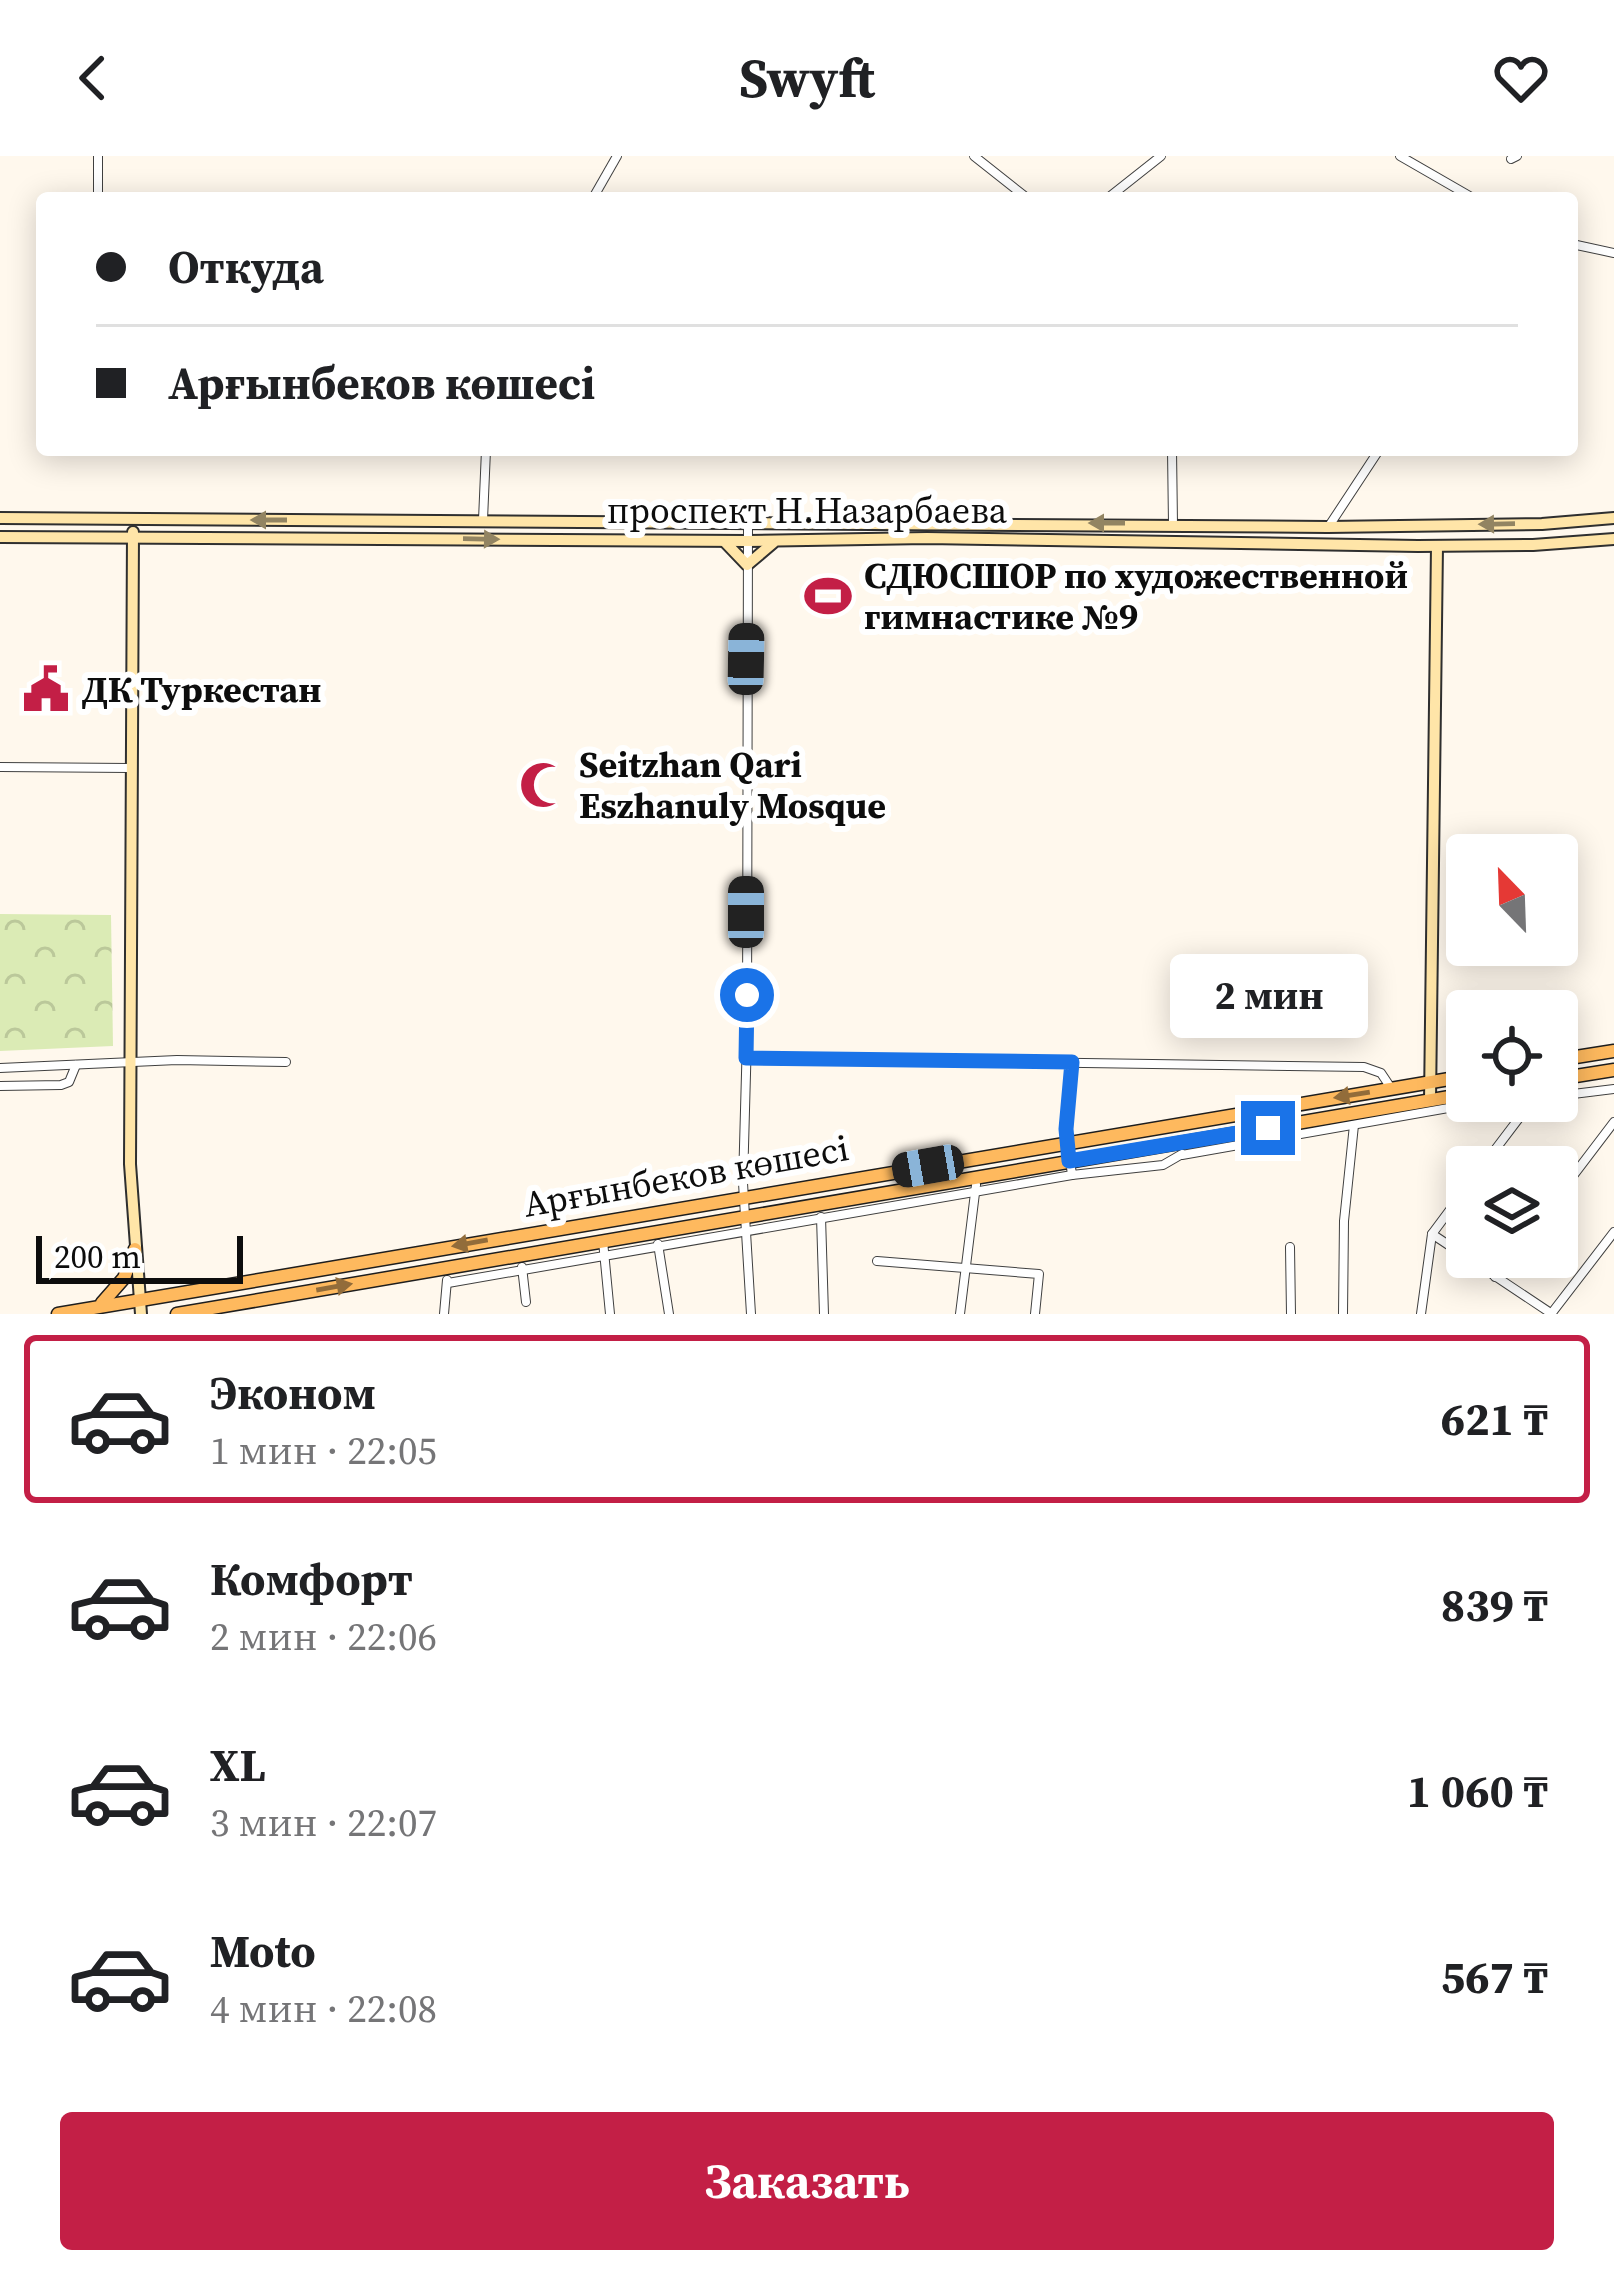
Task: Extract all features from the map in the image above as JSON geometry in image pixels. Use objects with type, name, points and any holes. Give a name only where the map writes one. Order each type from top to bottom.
[{"type":"main road","name":"проспект Н.Назарбаева","points":[[0,518],[1328,527],[1543,524],[1614,518]]},
{"type":"main road","points":[[133,520],[130,1196],[139,1307]]},
{"type":"main road","name":"проспект Н.Назарбаева","points":[[0,537],[748,542],[927,538],[1437,546],[1614,539]]},
{"type":"main road","points":[[724,541],[747,565],[776,541]]},
{"type":"main road","points":[[1430,1101],[1437,546]]},
{"type":"main road","points":[[1578,1057],[1614,1051]]},
{"type":"main road","points":[[1578,1076],[1614,1070]]},
{"type":"main road","name":"Арғынбеков көшесі","points":[[58,1314],[95,1307],[139,1307],[743,1197],[1446,1079]]},
{"type":"main road","name":"Арғынбеков көшесі","points":[[177,1314],[520,1254],[604,1248],[1446,1098]]},
{"type":"main road","points":[[95,1307],[117,1289],[135,1249]]},
{"type":"street","points":[[98,156],[98,192]]},
{"type":"street","points":[[596,192],[617,156]]},
{"type":"street","points":[[974,156],[1019,192]]},
{"type":"street","points":[[1116,192],[1161,156]]},
{"type":"street","points":[[1400,156],[1463,192]]},
{"type":"street","points":[[1578,245],[1614,253]]},
{"type":"street","points":[[483,520],[485,456]]},
{"type":"street","points":[[1172,456],[1172,524]]},
{"type":"street","points":[[1328,527],[1374,456]]},
{"type":"street","points":[[748,521],[743,1197],[751,1314]]},
{"type":"street","points":[[0,767],[130,769]]},
{"type":"street","points":[[746,1058],[1364,1067],[1381,1073],[1391,1088]]},
{"type":"street","points":[[0,1068],[286,1062]]},
{"type":"street","points":[[1070,1168],[1072,1062]]},
{"type":"street","points":[[0,1086],[61,1085],[68,1082],[76,1065]]},
{"type":"street","points":[[1578,1093],[1614,1089]]},
{"type":"street","points":[[1185,1148],[1446,1109]]},
{"type":"street","points":[[1498,1146],[1516,1122]]},
{"type":"street","points":[[1578,1169],[1614,1122]]},
{"type":"street","points":[[1343,1314],[1344,1221],[1354,1125]]},
{"type":"street","points":[[960,1314],[975,1183]]},
{"type":"street","points":[[819,1211],[824,1314]]},
{"type":"street","points":[[1420,1314],[1432,1234],[1446,1215]]},
{"type":"street","points":[[1497,1278],[1551,1314],[1614,1232]]},
{"type":"street","points":[[1432,1234],[1446,1243]]},
{"type":"street","points":[[657,1238],[669,1314]]},
{"type":"street","points":[[1290,1247],[1291,1314]]},
{"type":"street","points":[[448,1283],[604,1248],[610,1314]]},
{"type":"street","points":[[520,1254],[526,1302]]},
{"type":"street","points":[[877,1261],[1039,1274],[1035,1314]]},
{"type":"street","points":[[444,1314],[446,1266]]},
{"type":"green space","points":[[0,914],[111,915],[113,1046],[0,1051]]},
{"type":"place","name":"СДЮСШОР по художественной гимнастике №9","points":[[828,596]]},
{"type":"place","name":"ДК Туркестан","points":[[46,689]]},
{"type":"place","name":"Seitzhan Qari Eszhanuly Mosque","points":[[543,785]]},
{"type":"route","points":[[747,995],[746,1058],[1072,1062],[1066,1129],[1069,1161],[1268,1128]]}]
